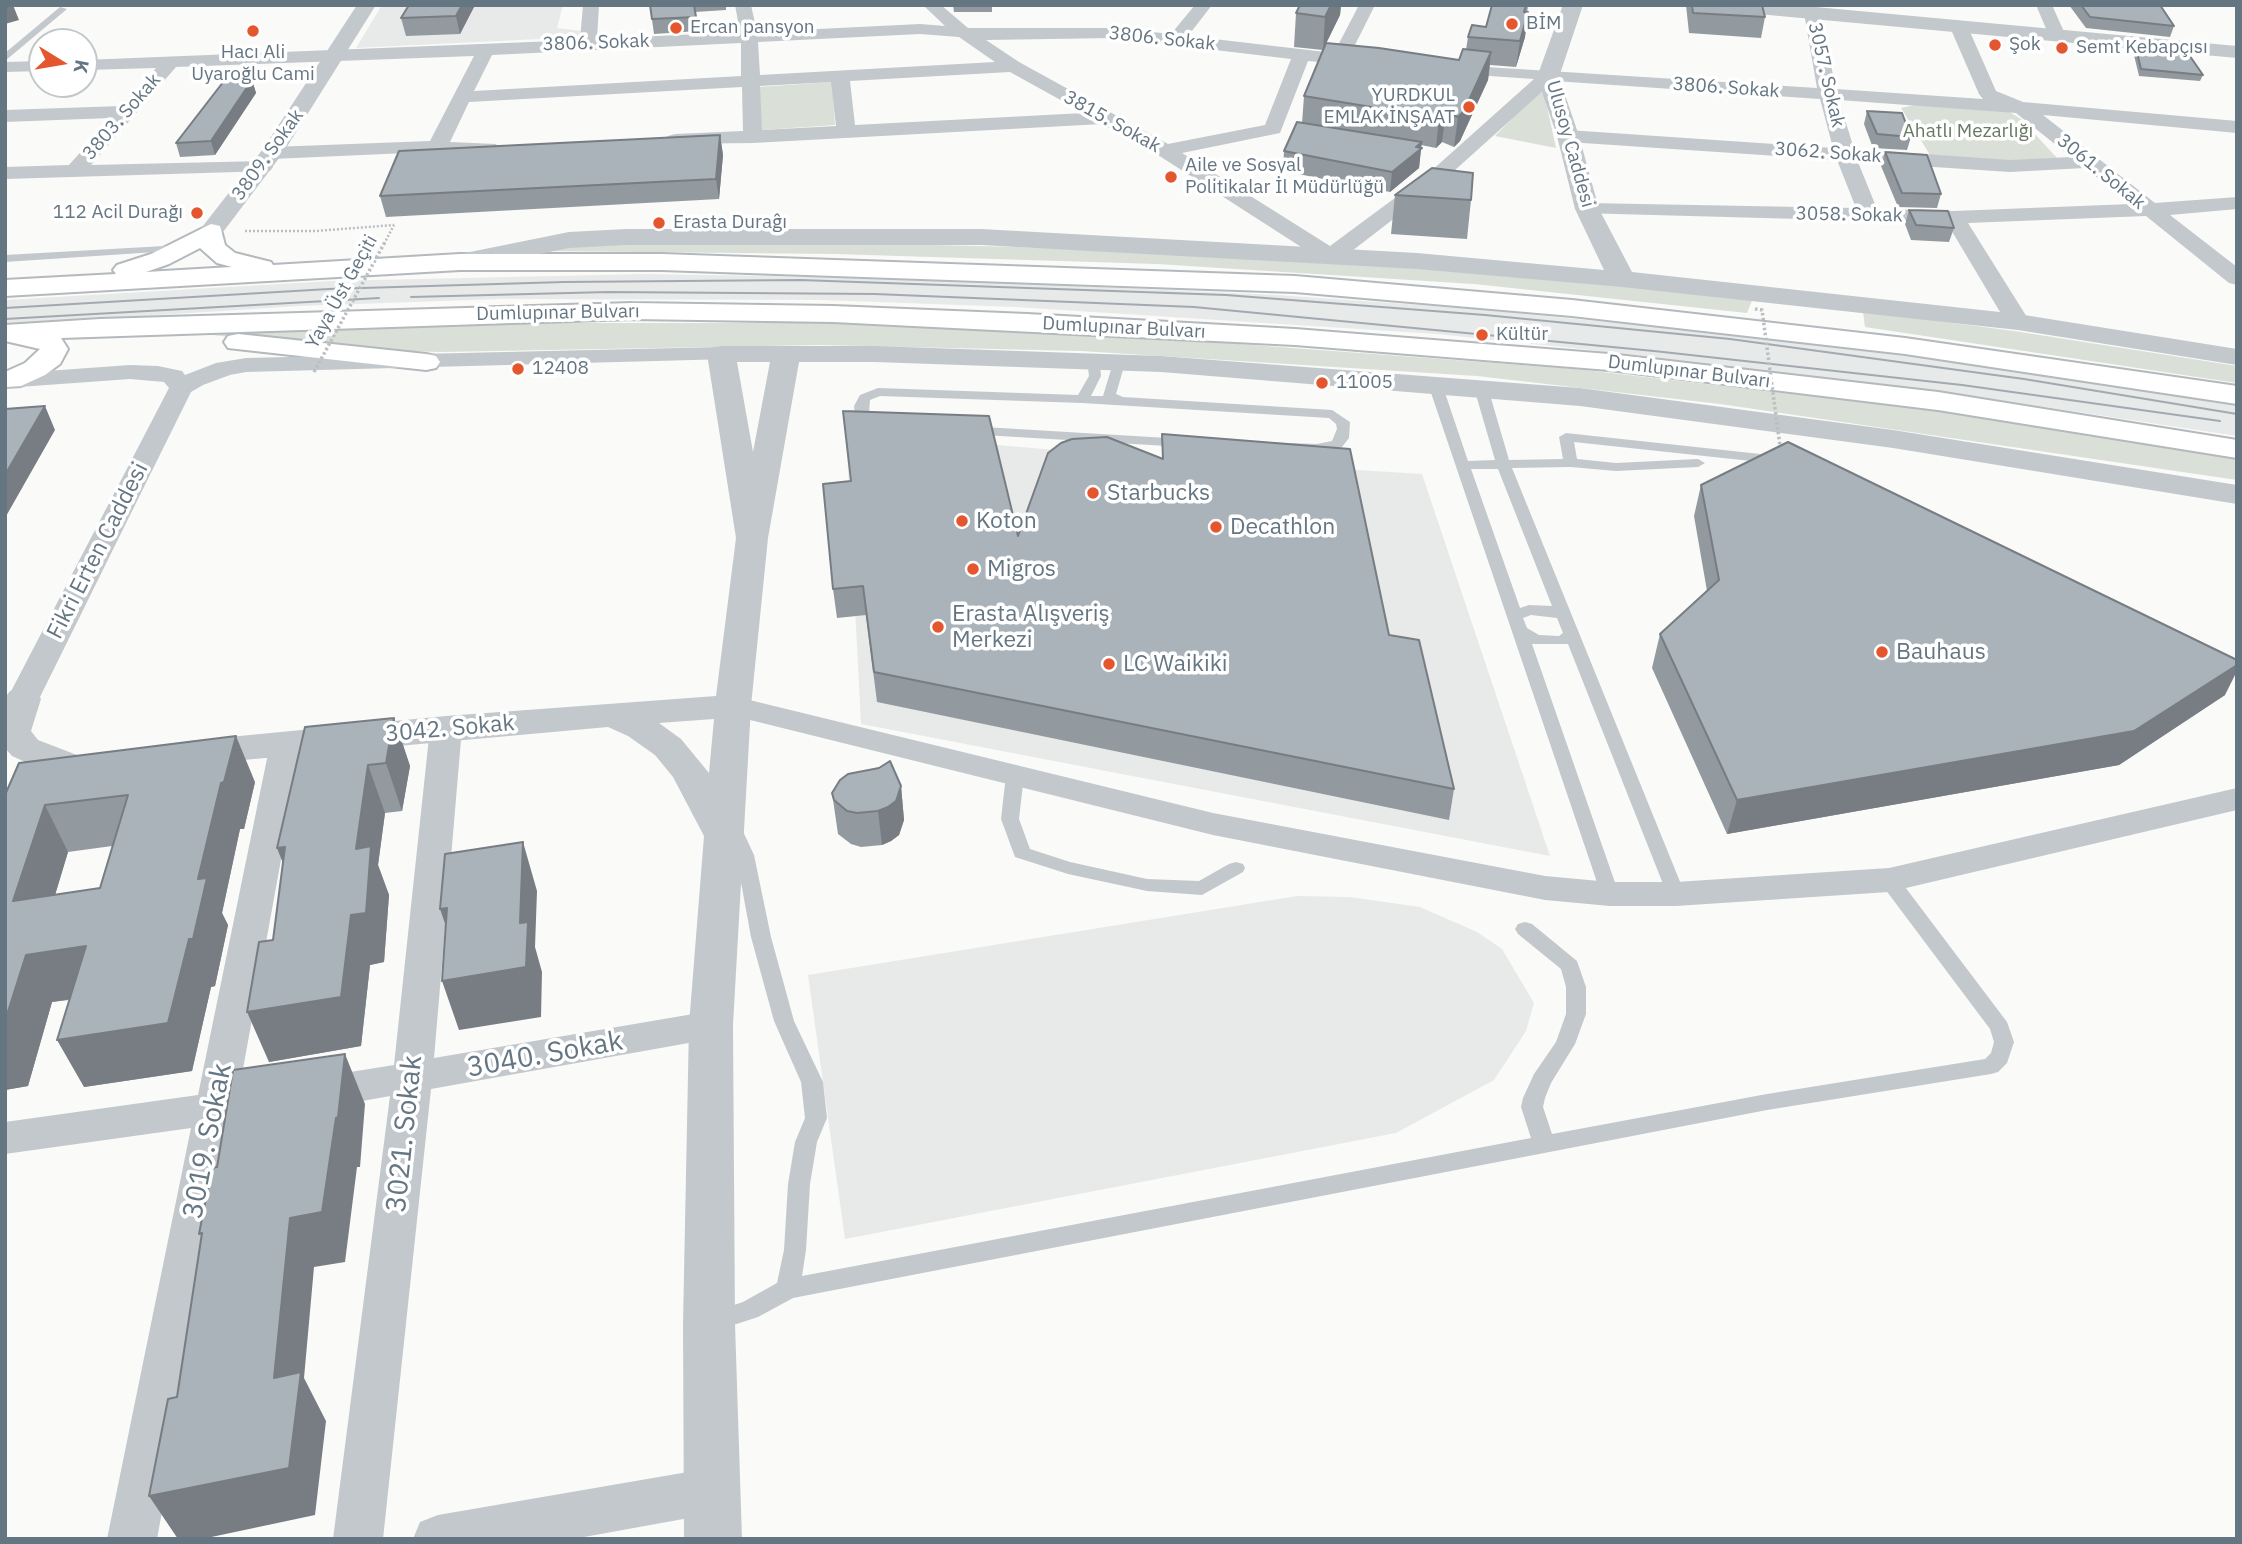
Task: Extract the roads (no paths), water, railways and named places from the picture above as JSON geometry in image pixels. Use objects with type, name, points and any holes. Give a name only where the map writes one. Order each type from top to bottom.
[{"type":"highway","points":[[76,283],[132,268],[181,248],[211,231],[213,248],[226,258],[254,266],[313,272]]},
{"type":"highway","points":[[5,288],[460,262],[703,263],[1295,285],[1572,308],[1905,346],[2237,395]]},
{"type":"highway","name":"Dumlupınar Bulvarı","points":[[7,333],[100,327],[632,311],[860,316],[1295,337],[1609,362],[1938,401],[2237,449]]},
{"type":"highway","points":[[100,327],[426,362]]},
{"type":"highway","points":[[7,333],[49,341],[54,349],[50,358],[35,369],[8,380]]},
{"type":"street","name":"3809. Sokak","points":[[211,231],[267,160],[367,5]]},
{"type":"street","points":[[588,43],[591,5]]},
{"type":"street","points":[[743,5],[750,36],[753,137]]},
{"type":"street","name":"3815. Sokak","points":[[931,5],[963,32],[1013,66],[1165,151],[1331,256]]},
{"type":"street","points":[[1176,40],[1204,5]]},
{"type":"street","points":[[1339,60],[1367,5]]},
{"type":"street","name":"Ulusoy Caddesi","points":[[1573,5],[1548,77],[1568,136],[1587,209],[1622,279]]},
{"type":"street","points":[[1725,5],[2237,52]]},
{"type":"street","points":[[2044,5],[2056,34]]},
{"type":"street","name":"3057. Sokak","points":[[1812,13],[1828,95],[1844,154],[1869,216]]},
{"type":"street","points":[[1114,33],[1123,15]]},
{"type":"street","name":"3061. Sokak","points":[[1958,25],[1988,94],[2023,109],[2148,210],[2231,270]]},
{"type":"street","name":"3806. Sokak","points":[[98,65],[335,57],[487,47],[893,29],[1013,36],[1114,33],[1381,63]]},
{"type":"street","points":[[436,149],[487,47]]},
{"type":"street","points":[[1273,129],[1301,55]]},
{"type":"street","name":"3803. Sokak","points":[[74,172],[170,62]]},
{"type":"street","points":[[462,97],[1013,66]]},
{"type":"street","points":[[5,68],[28,67]]},
{"type":"street","name":"3806. Sokak","points":[[1423,67],[2023,109],[2237,127]]},
{"type":"street","points":[[840,76],[846,132]]},
{"type":"street","points":[[1331,256],[1456,160],[1548,77]]},
{"type":"street","points":[[5,116],[127,112]]},
{"type":"street","points":[[658,141],[1103,118]]},
{"type":"street","points":[[2202,124],[2237,141]]},
{"type":"street","points":[[1165,151],[1273,129],[1299,133]]},
{"type":"street","name":"3062. Sokak","points":[[1568,136],[2010,166],[2087,162]]},
{"type":"street","points":[[5,173],[74,172],[267,160],[407,147],[510,147]]},
{"type":"street","points":[[1430,156],[1456,160]]},
{"type":"street","name":"3058. Sokak","points":[[1587,209],[1954,217],[2148,210],[2237,203]]},
{"type":"street","points":[[1954,217],[2018,322]]},
{"type":"street","points":[[460,262],[548,243],[625,237],[981,237],[1331,256],[1622,279],[2018,322],[2237,357]]},
{"type":"street","points":[[721,354],[752,538]]},
{"type":"street","points":[[8,380],[158,373],[173,376],[181,388],[208,373],[246,365],[721,354],[1081,361],[1435,384],[1580,397],[1880,437],[2237,495]]},
{"type":"street","points":[[713,1539],[709,1324],[711,1025],[733,706],[752,538],[786,354]]},
{"type":"street","name":"Fikri Erten Caddesi","points":[[11,707],[181,388]]},
{"type":"street","points":[[733,706],[1239,829],[1545,888],[1610,894],[1676,894],[1888,880],[2237,799]]},
{"type":"street","name":"3042. Sokak","points":[[155,756],[446,728],[733,706]]},
{"type":"street","points":[[11,707],[12,732],[25,748],[63,764]]},
{"type":"street","points":[[612,716],[640,728],[668,747],[724,821]]},
{"type":"street","name":"3021. Sokak","points":[[358,1539],[412,1079],[446,728]]},
{"type":"street","name":"3019. Sokak","points":[[132,1539],[286,744]]},
{"type":"street","points":[[28,782],[63,764],[103,761]]},
{"type":"street","name":"3040. Sokak","points":[[5,1138],[412,1079],[711,1025]]},
{"type":"street","points":[[439,1539],[711,1491]]},
{"type":"lane","points":[[5,58],[63,9]]},
{"type":"lane","points":[[5,259],[181,248]]},
{"type":"lane","points":[[1081,361],[1094,366],[1095,376],[1082,398]]},
{"type":"lane","points":[[1118,400],[1109,395],[1119,363]]},
{"type":"lane","points":[[1435,384],[1610,894]]},
{"type":"lane","points":[[1482,388],[1503,464],[1676,894]]},
{"type":"lane","points":[[878,392],[1118,400],[1332,414],[1343,422],[1344,429],[1337,444],[1317,447],[1202,444],[883,425],[869,421],[862,414],[861,405],[865,398],[878,392]]},
{"type":"lane","points":[[1572,463],[1566,437],[1795,455]]},
{"type":"lane","points":[[1463,465],[1572,463],[1616,467],[1698,463]]},
{"type":"lane","points":[[1517,624],[1529,610],[1548,610],[1564,615]]},
{"type":"lane","points":[[1517,624],[1535,640],[1562,641],[1572,635]]},
{"type":"lane","points":[[1015,775],[1010,819],[1022,853],[1068,868],[1147,885],[1202,888],[1236,869]]},
{"type":"lane","points":[[724,821],[745,855],[761,937],[784,1021],[811,1082],[816,1118],[806,1142],[799,1184],[795,1250],[788,1289]]},
{"type":"lane","points":[[709,1324],[750,1310],[788,1289],[1767,1102],[1991,1066],[2000,1057],[2004,1042],[2000,1027],[1888,880]]},
{"type":"lane","points":[[1525,929],[1570,967],[1576,987],[1576,1014],[1565,1044],[1541,1080],[1532,1107],[1544,1144]]},
{"type":"tram line","points":[[5,308],[329,289],[564,282],[800,280],[1226,295],[1485,315],[1730,339],[2024,379],[2237,414]]},
{"type":"tram line","points":[[411,297],[608,292],[875,294],[1194,307],[1654,351],[1962,385],[2220,421]]},
{"type":"tram line","points":[[5,319],[379,298]]},
{"type":"place","name":"BİM","points":[[1512,24]]},
{"type":"place","name":"Ercan pansyon","points":[[676,28]]},
{"type":"place","name":"Hacı Ali Uyaroğlu Cami","points":[[253,31]]},
{"type":"place","name":"Şok","points":[[1995,45]]},
{"type":"place","name":"Semt Kebapçısı","points":[[2062,48]]},
{"type":"place","name":"YURDKUL EMLAK İNŞAAT","points":[[1469,107]]},
{"type":"place","name":"Aile ve Sosyal Politikalar İl Müdürlüğü","points":[[1171,177]]},
{"type":"place","name":"112 Acil Durağı","points":[[197,213]]},
{"type":"place","name":"Erasta Duraĝı","points":[[659,223]]},
{"type":"place","name":"Kültür","points":[[1482,335]]},
{"type":"place","name":"12408","points":[[518,369]]},
{"type":"place","name":"11005","points":[[1322,383]]},
{"type":"place","name":"Starbucks","points":[[1093,493]]},
{"type":"place","name":"Koton","points":[[962,521]]},
{"type":"place","name":"Decathlon","points":[[1216,527]]},
{"type":"place","name":"Migros","points":[[973,569]]},
{"type":"place","name":"Erasta Alışveriş Merkezi","points":[[938,627]]},
{"type":"place","name":"Bauhaus","points":[[1882,652]]},
{"type":"place","name":"LC Waikiki","points":[[1109,664]]},
{"type":"park label","name":"Ahatlı Mezarlığı","points":[[1968,132]]}]
